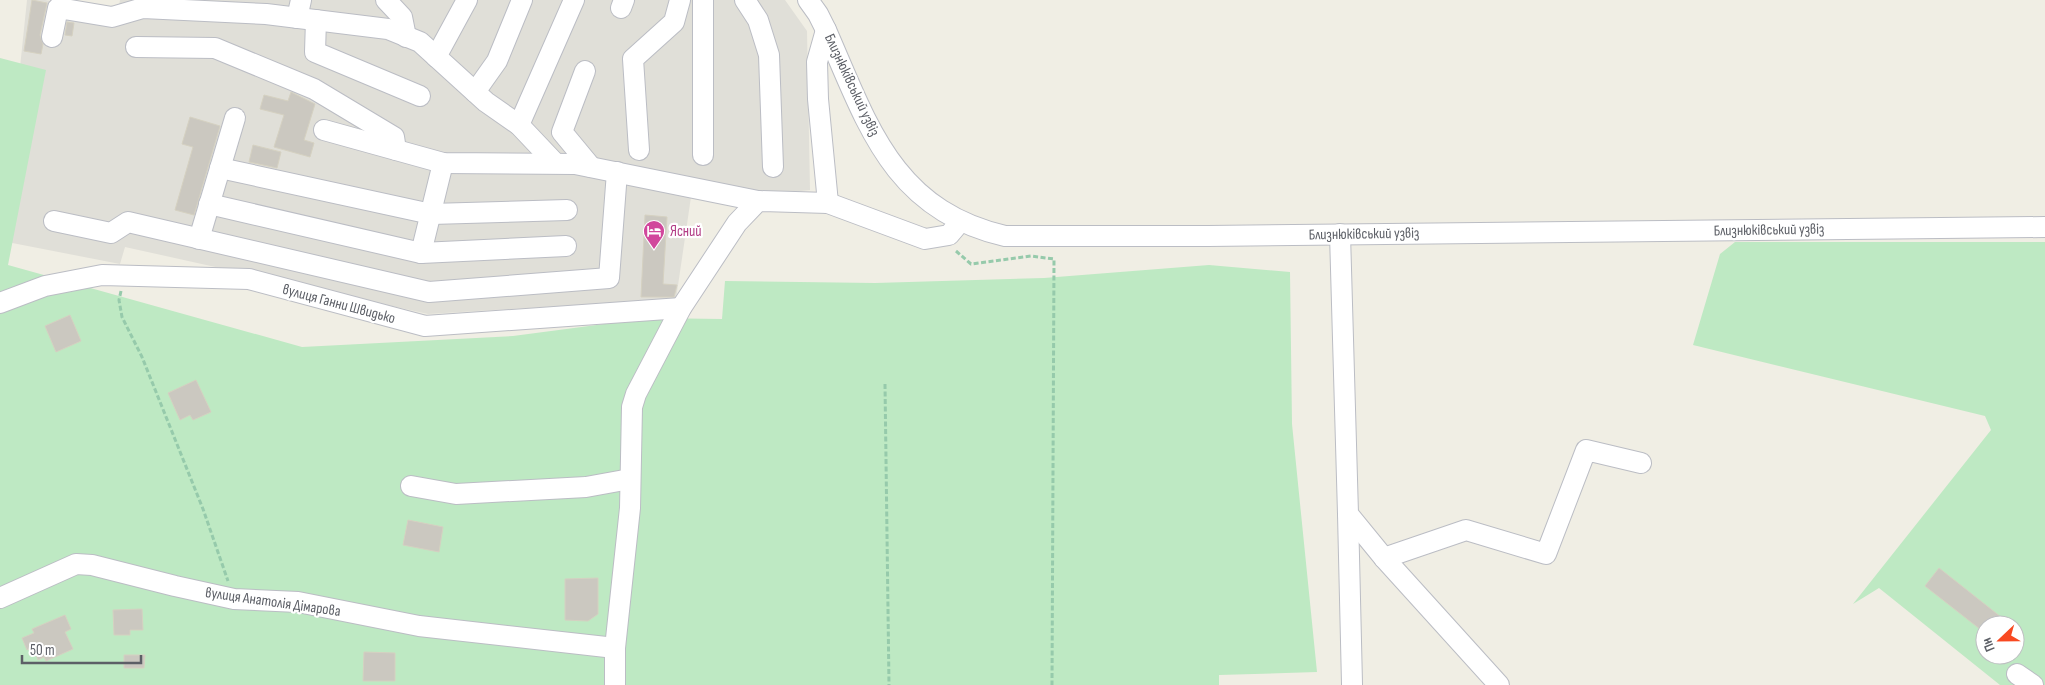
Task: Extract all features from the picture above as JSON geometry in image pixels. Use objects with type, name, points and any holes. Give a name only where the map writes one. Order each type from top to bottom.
[{"type":"street","points":[[84,0],[119,6],[144,4],[245,6],[305,13],[388,30],[406,36],[420,42],[486,102],[519,125],[554,164]]},
{"type":"street","points":[[386,0],[402,17],[406,36]]},
{"type":"street","points":[[436,57],[466,0]]},
{"type":"street","points":[[475,92],[496,61],[522,0]]},
{"type":"street","points":[[519,125],[574,0]]},
{"type":"street","points":[[638,150],[634,59],[674,22],[680,0]]},
{"type":"street","points":[[703,0],[703,155]]},
{"type":"street","points":[[745,0],[758,20],[770,55],[773,167]]},
{"type":"street","name":"Близнюківський узвіз","points":[[808,0],[826,30],[871,133],[910,185],[934,206],[960,222],[1004,236],[2045,227]]},
{"type":"street","points":[[52,38],[58,8],[112,17],[144,4]]},
{"type":"street","points":[[305,13],[315,52],[420,96]]},
{"type":"street","points":[[826,30],[817,62],[818,99],[828,203]]},
{"type":"street","points":[[136,46],[215,48],[314,89],[394,137],[396,150]]},
{"type":"street","points":[[585,71],[562,132],[591,167]]},
{"type":"street","points":[[199,239],[235,118]]},
{"type":"street","points":[[324,130],[443,163],[574,164],[758,201],[828,203],[925,239],[949,235],[960,222]]},
{"type":"street","points":[[421,253],[443,163]]},
{"type":"street","points":[[220,168],[431,214],[568,210]]},
{"type":"street","points":[[54,221],[111,233],[128,222],[429,292],[609,278],[617,172]]},
{"type":"street","points":[[615,685],[615,648],[630,508],[632,407],[636,394],[681,308],[737,223],[758,201]]},
{"type":"street","points":[[209,204],[421,253],[566,246]]},
{"type":"street","points":[[1340,234],[1352,684]]},
{"type":"street","name":"вулиця Ганни Швидько","points":[[0,303],[45,286],[102,275],[249,279],[425,326],[681,308]]},
{"type":"street","points":[[1384,558],[1466,530],[1546,554],[1586,450],[1641,463]]},
{"type":"street","points":[[411,486],[456,494],[586,487],[630,479]]},
{"type":"street","points":[[1348,514],[1384,558],[1499,685]]},
{"type":"street","name":"вулиця Анатолія Дімарова","points":[[0,598],[76,564],[92,565],[234,599],[298,602],[419,626],[615,648]]},
{"type":"path","points":[[953,248],[971,264],[1031,256],[1054,259],[1052,685]]},
{"type":"path","points":[[125,276],[119,300],[122,317],[142,357],[200,500],[234,599]]},
{"type":"path","points":[[885,384],[889,685]]},
{"type":"shaded area","points":[[27,0],[45,0],[118,12],[120,0],[785,0],[807,31],[810,190],[719,200],[691,197],[676,299],[428,314],[125,247],[120,264],[2,241]]},
{"type":"green space","points":[[0,58],[46,70],[8,265],[302,347],[513,336],[650,318],[722,319],[725,281],[875,283],[1044,278],[1209,265],[1290,272],[1292,424],[1317,672],[1219,675],[1219,685],[0,685]]},
{"type":"green space","points":[[1735,242],[2045,242],[2045,685],[2000,685],[1975,665],[2025,665],[2025,615],[1975,615],[1975,665],[1879,588],[1853,604],[1991,430],[1985,416],[1693,345],[1720,254]]},
{"type":"building","points":[[32,0],[47,3],[40,35],[43,44],[41,54],[24,51]]},
{"type":"building","points":[[67,22],[74,23],[72,36],[65,35]]},
{"type":"building","points":[[291,92],[315,104],[304,140],[314,143],[310,157],[274,147],[284,115],[260,109],[264,95],[288,101]]},
{"type":"building","points":[[190,117],[220,126],[194,215],[175,210],[193,147],[182,144]]},
{"type":"building","points":[[253,145],[281,152],[277,168],[249,162]]},
{"type":"building","name":"Ясний","points":[[645,215],[667,217],[663,284],[677,285],[674,297],[641,297]]},
{"type":"building","points":[[70,315],[81,341],[56,352],[45,326]]},
{"type":"building","points":[[196,380],[211,412],[193,420],[190,415],[180,420],[168,393]]},
{"type":"building","points":[[408,520],[443,527],[439,552],[403,545]]},
{"type":"building","points":[[1939,568],[1998,615],[1975,615],[1975,625],[1925,586]]},
{"type":"building","points":[[598,578],[598,614],[588,621],[565,620],[565,579]]},
{"type":"building","points":[[142,609],[143,630],[130,630],[130,635],[114,635],[113,610]]},
{"type":"building","points":[[65,615],[71,629],[65,632],[73,649],[46,661],[44,657],[38,660],[33,647],[27,650],[22,638],[34,633],[32,629]]},
{"type":"building","points":[[364,652],[395,653],[395,681],[363,681]]},
{"type":"building","points":[[124,655],[145,655],[144,668],[124,668]]},
{"type":"place","name":"Ясний","points":[[654,250]]}]
